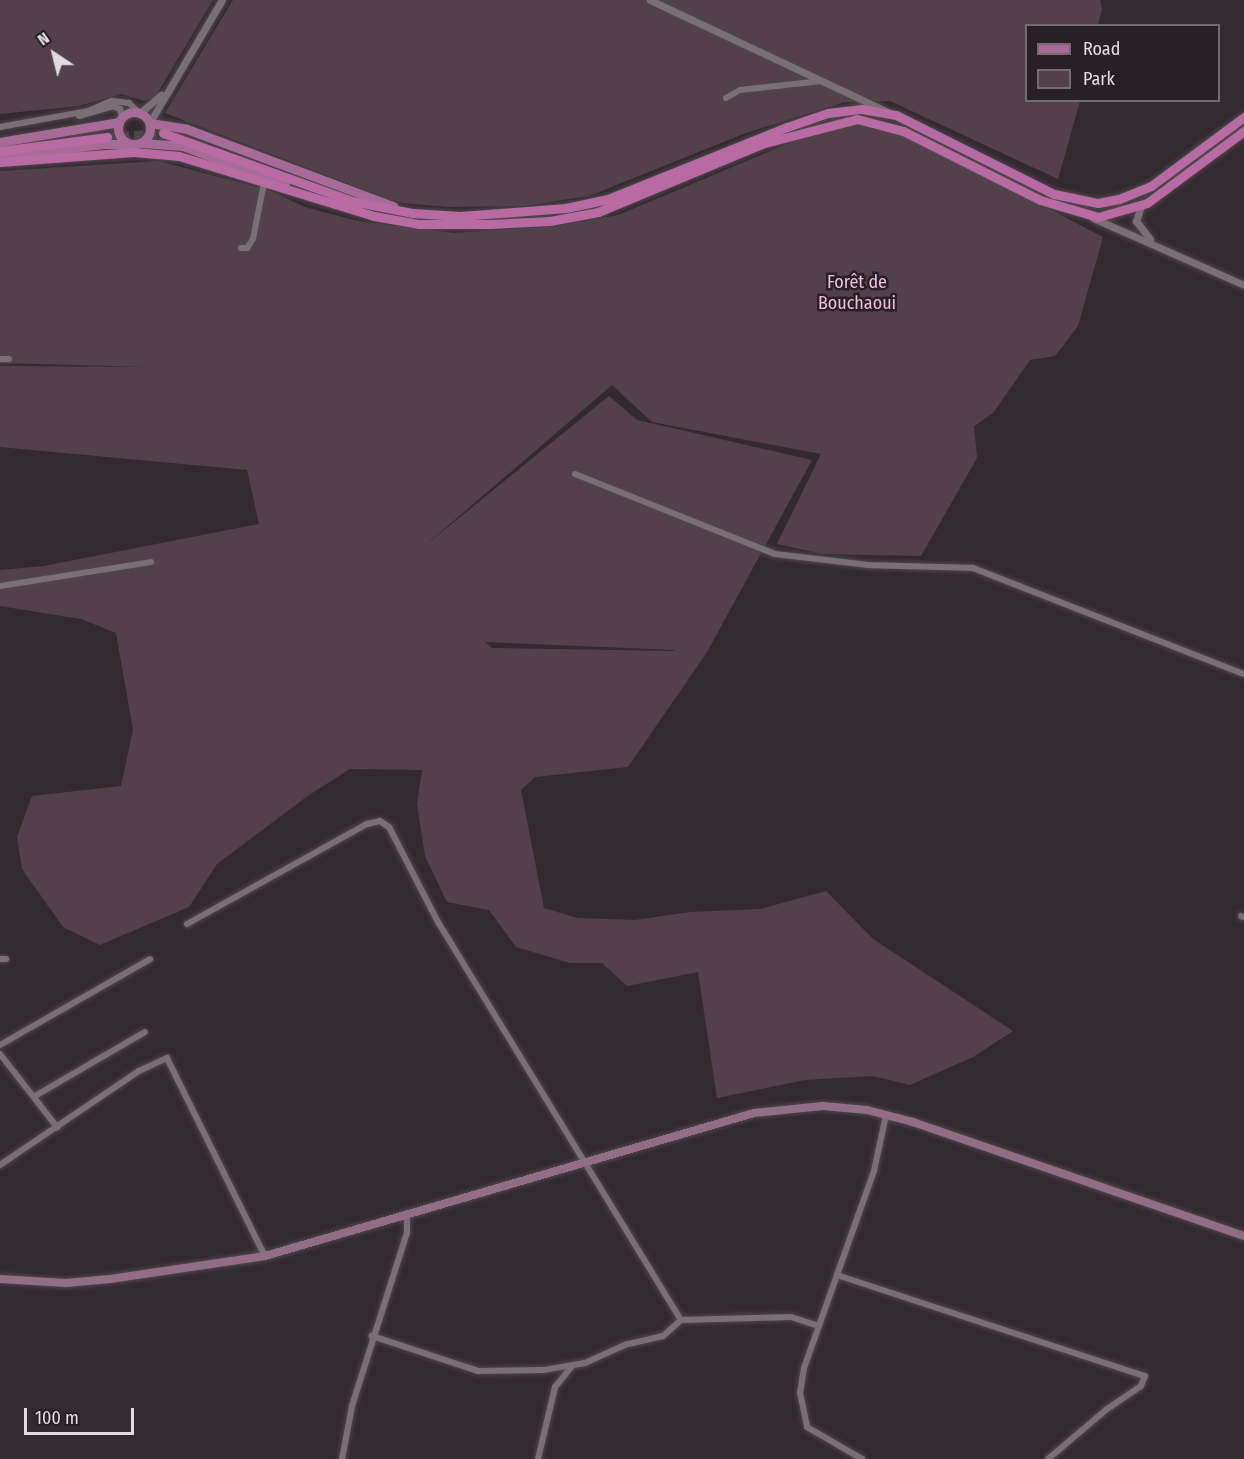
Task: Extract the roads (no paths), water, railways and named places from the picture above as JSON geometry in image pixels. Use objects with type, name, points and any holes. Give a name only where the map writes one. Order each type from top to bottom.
[{"type":"highway","points":[[164,134],[352,201],[412,213],[500,214],[588,204],[627,193],[740,144],[828,113],[862,109],[896,115],[1033,185],[1074,200],[1098,203],[1119,200],[1151,186],[1244,117]]},
{"type":"highway","points":[[0,162],[160,153],[204,163],[332,205],[427,225],[580,217],[617,206],[761,144],[857,119],[903,131],[1040,200],[1086,215],[1116,215],[1141,206],[1244,131]]},
{"type":"highway","points":[[0,151],[107,137]]},
{"type":"main road","points":[[0,142],[121,119],[139,112],[150,123],[187,129],[412,213]]},
{"type":"main road","points":[[121,119],[120,136],[137,143]]},
{"type":"main road","points":[[137,143],[150,134],[150,123]]},
{"type":"main road","points":[[0,157],[107,143],[183,146],[332,205]]},
{"type":"main road","points":[[0,1279],[66,1283],[110,1279],[265,1256],[589,1164],[754,1113],[823,1106],[886,1115],[1244,1236]]},
{"type":"street","points":[[150,123],[170,83],[222,0]]},
{"type":"street","points":[[650,0],[896,115]]},
{"type":"street","points":[[726,98],[740,90],[823,81]]},
{"type":"street","points":[[0,128],[63,116],[117,101],[129,103],[139,112],[170,83]]},
{"type":"street","points":[[63,116],[86,116],[113,106],[120,109],[121,119]]},
{"type":"street","points":[[241,248],[247,248],[253,239],[264,183]]},
{"type":"street","points":[[1141,206],[1136,216],[1140,230],[1161,248]]},
{"type":"street","points":[[1086,215],[1244,285]]},
{"type":"street","points":[[0,359],[9,359]]},
{"type":"street","points":[[575,474],[775,554],[868,565],[973,568],[1244,674]]},
{"type":"street","points":[[0,586],[151,562]]},
{"type":"street","points":[[187,924],[283,867],[380,821],[389,827],[438,922],[589,1164],[681,1320]]},
{"type":"street","points":[[0,1045],[150,958]]},
{"type":"street","points":[[35,1096],[145,1032]]},
{"type":"street","points":[[0,1054],[57,1127]]},
{"type":"street","points":[[0,1165],[139,1071],[167,1058],[265,1256]]},
{"type":"street","points":[[862,1459],[807,1427],[800,1392],[819,1326],[874,1171],[886,1115]]},
{"type":"street","points":[[342,1459],[352,1406],[372,1336],[407,1233],[407,1217]]},
{"type":"street","points":[[837,1275],[1145,1376],[1141,1386],[1107,1409],[1048,1459]]},
{"type":"street","points":[[372,1336],[478,1371],[572,1365],[627,1344],[663,1336],[681,1320],[791,1317],[819,1326]]},
{"type":"street","points":[[538,1459],[555,1387],[572,1365]]},
{"type":"tunnel","points":[[107,137],[163,133]]},
{"type":"park label","name":"Forêt de Bouchaoui","points":[[857,293]]}]
